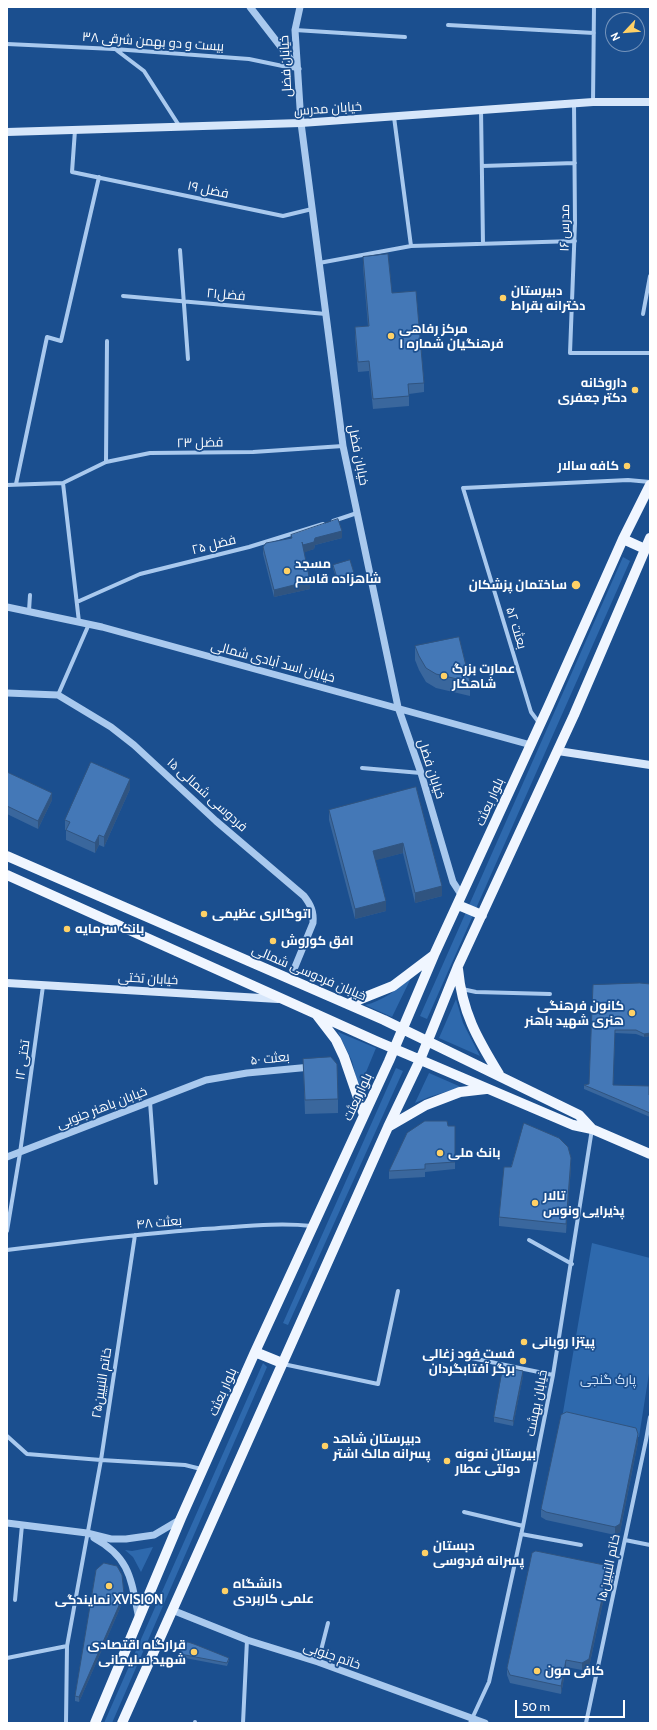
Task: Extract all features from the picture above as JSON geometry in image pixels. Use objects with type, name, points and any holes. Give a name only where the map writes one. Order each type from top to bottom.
[{"type":"main road","name":"خیابان مدرس","points":[[7,132],[301,124],[594,102],[650,102]]},
{"type":"main road","name":"بلوار بعثت","points":[[94,1723],[181,1518],[255,1352],[364,1115],[434,955],[531,745],[623,539],[650,484]]},
{"type":"main road","points":[[122,1723],[388,1127],[429,1041],[458,966],[558,751],[650,538]]},
{"type":"main road","points":[[623,539],[645,549]]},
{"type":"main road","points":[[558,751],[650,765]]},
{"type":"main road","name":"خیابان فردوسی شمالی","points":[[7,856],[403,1028],[499,1074],[579,1115],[592,1129]]},
{"type":"main road","points":[[7,875],[394,1048]]},
{"type":"main road","points":[[458,905],[482,915]]},
{"type":"main road","points":[[348,1004],[393,986],[434,955]]},
{"type":"main road","points":[[458,966],[460,989],[466,1012],[480,1044],[499,1074]]},
{"type":"main road","name":"خیابان تختی","points":[[7,983],[263,997],[287,1000]]},
{"type":"main road","points":[[314,1012],[336,1040],[344,1057],[364,1115]]},
{"type":"main road","name":"خیابان فردوسی شمالی","points":[[394,1048],[573,1125],[592,1129],[650,1154]]},
{"type":"main road","points":[[388,1127],[426,1105],[460,1092],[488,1089]]},
{"type":"main road","points":[[255,1352],[282,1364]]},
{"type":"street","points":[[250,7],[298,69]]},
{"type":"street","name":"خیابان فضل","points":[[300,7],[295,30],[301,124],[343,446],[398,707],[421,774],[453,882],[462,896]]},
{"type":"street","points":[[594,7],[594,102]]},
{"type":"street","points":[[448,25],[594,33]]},
{"type":"street","points":[[295,30],[405,37]]},
{"type":"street","name":"بیست و دو بهمن شرقی ۳۸","points":[[7,44],[114,49],[249,59],[298,69]]},
{"type":"street","points":[[114,49],[144,71],[180,127]]},
{"type":"street","name":"مدرس ۱۶","points":[[574,104],[575,241],[570,353],[650,354]]},
{"type":"street","points":[[481,110],[483,244]]},
{"type":"street","points":[[394,117],[411,246]]},
{"type":"street","name":"فضل ۱۹","points":[[75,130],[72,172],[283,216],[312,209]]},
{"type":"street","points":[[482,166],[575,163]]},
{"type":"street","points":[[16,484],[47,337],[61,341],[99,177]]},
{"type":"street","points":[[319,263],[411,246],[575,241]]},
{"type":"street","points":[[180,250],[188,359]]},
{"type":"street","points":[[643,314],[650,276]]},
{"type":"street","name":"فضل۲۱","points":[[123,296],[326,314]]},
{"type":"street","points":[[106,462],[107,341]]},
{"type":"street","name":"فضل ۲۳","points":[[63,482],[106,462],[150,453],[254,452],[343,446]]},
{"type":"street","name":"بعثت ۵۲","points":[[540,725],[531,712],[463,488],[628,480],[650,484]]},
{"type":"street","points":[[7,485],[63,482],[79,622]]},
{"type":"street","name":"فضل ۲۵","points":[[77,602],[140,574],[249,547],[358,513]]},
{"type":"street","points":[[29,612],[30,595]]},
{"type":"street","name":"خیابان اسد آبادی شمالی","points":[[7,607],[89,624],[349,696],[398,707],[531,745]]},
{"type":"street","points":[[58,695],[89,624]]},
{"type":"street","name":"فردوسی شمالی ۱۵","points":[[7,692],[58,695],[117,732],[216,821],[304,896],[312,907],[314,917],[313,924],[290,979]]},
{"type":"street","points":[[362,768],[421,774]]},
{"type":"street","name":"تختی ۱۲","points":[[7,1231],[20,1153],[43,986]]},
{"type":"street","points":[[460,989],[476,992],[550,994]]},
{"type":"street","name":"بعثت ۵۰","points":[[206,1080],[247,1073],[321,1066]]},
{"type":"street","name":"خیابان باهنر جنوبی","points":[[7,1157],[206,1080]]},
{"type":"street","points":[[150,1102],[156,1184]]},
{"type":"street","name":"خیابان بهشت","points":[[470,1721],[489,1682],[523,1526],[553,1375],[572,1264],[592,1129]]},
{"type":"street","name":"بعثت ۴۸","points":[[7,1250],[135,1235],[267,1224],[312,1226]]},
{"type":"street","name":"خاتم النبیین۲۵","points":[[66,1723],[67,1646],[101,1460],[135,1235]]},
{"type":"street","points":[[528,1240],[572,1264]]},
{"type":"street","points":[[282,1364],[378,1384],[398,1292]]},
{"type":"street","points":[[462,1356],[553,1375]]},
{"type":"street","name":"خاتم النببین۱۵","points":[[586,1723],[648,1440],[650,1417]]},
{"type":"street","points":[[7,1436],[27,1454],[185,1465],[203,1469]]},
{"type":"street","points":[[464,1512],[523,1526]]},
{"type":"street","points":[[7,1523],[87,1534],[111,1539],[142,1538],[154,1535],[181,1518]]},
{"type":"street","points":[[16,1600],[22,1525]]},
{"type":"street","points":[[87,1534],[108,1546],[121,1558],[132,1586],[139,1620]]},
{"type":"street","points":[[521,1534],[581,1545]]},
{"type":"street","points":[[625,1540],[650,1545]]},
{"type":"street","name":"خاتم جنوبی","points":[[172,1610],[247,1640],[318,1662],[470,1721],[485,1723]]},
{"type":"street","points":[[318,1662],[328,1623]]},
{"type":"street","points":[[243,1723],[247,1640]]},
{"type":"street","points":[[7,1658],[67,1646]]},
{"type":"green space","points":[[623,557],[630,561],[427,1019],[420,1016]]},
{"type":"green space","points":[[412,976],[392,1017],[365,1005],[378,1001],[390,994]]},
{"type":"green space","points":[[456,999],[463,1023],[480,1056],[439,1038]]},
{"type":"green space","points":[[338,1032],[376,1048],[359,1089],[352,1061]]},
{"type":"green space","points":[[396,1068],[403,1071],[288,1325],[283,1323]]},
{"type":"green space","points":[[429,1073],[461,1087],[415,1103]]},
{"type":"green space","name":"پارک گنجی","points":[[592,1243],[650,1258],[650,1367],[639,1437],[562,1418]]},
{"type":"green space","points":[[263,1363],[267,1367],[112,1723],[104,1723]]},
{"type":"green space","points":[[153,1547],[141,1572],[133,1557],[125,1550],[132,1551]]},
{"type":"building","name":"مرکز رفاهی فرهنگیان شماره ۱","points":[[388,254],[392,293],[416,291],[424,383],[408,384],[409,396],[373,399],[369,361],[358,362],[355,327],[369,326],[363,257]]},
{"type":"building","name":"مسجد شاهزاده قاسم","points":[[338,519],[342,531],[315,538],[314,542],[303,545],[302,542],[310,581],[274,590],[263,547],[266,543],[292,538],[291,535]]},
{"type":"building","points":[[350,560],[354,573],[337,578],[333,565]]},
{"type":"building","points":[[459,637],[470,682],[436,674],[426,668],[415,646]]},
{"type":"building","points":[[91,762],[130,779],[104,837],[99,835],[95,843],[66,830],[70,822],[65,820]]},
{"type":"building","points":[[7,772],[52,793],[38,821],[7,806]]},
{"type":"building","points":[[416,787],[442,886],[415,893],[403,843],[373,851],[386,901],[355,909],[329,810]]},
{"type":"building","points":[[650,984],[650,1033],[644,1034],[636,1030],[615,1030],[613,1085],[649,1086],[650,1113],[584,1085],[589,1084],[593,985]]},
{"type":"building","points":[[331,1057],[337,1064],[338,1099],[305,1100],[303,1059]]},
{"type":"building","points":[[425,1121],[447,1121],[448,1126],[455,1126],[455,1162],[425,1164],[425,1169],[389,1171],[407,1133]]},
{"type":"building","points":[[524,1123],[559,1138],[568,1147],[571,1158],[566,1224],[499,1217],[504,1167],[511,1167]]},
{"type":"building","points":[[503,1367],[523,1371],[513,1421],[494,1417]]},
{"type":"building","points":[[567,1412],[636,1428],[638,1434],[620,1524],[615,1527],[546,1512],[541,1509],[561,1415]]},
{"type":"building","points":[[536,1551],[609,1566],[589,1659],[582,1663],[566,1660],[561,1686],[510,1675],[507,1668],[532,1553]]},
{"type":"building","points":[[104,1563],[117,1566],[122,1575],[124,1594],[79,1697],[75,1696],[96,1570]]},
{"type":"building","points":[[188,1642],[229,1658],[227,1663],[180,1654],[182,1646]]},
{"type":"place","name":"دبیرستان دخترانه بقراط","points":[[503,298]]},
{"type":"place","name":"مرکز رفاهی فرهنگیان شماره ۱","points":[[391,336]]},
{"type":"place","name":"داروخانه دکتر جعفری","points":[[635,390]]},
{"type":"place","name":"کافه سالار","points":[[627,466]]},
{"type":"place","name":"مسجد شاهزاده قاسم","points":[[287,571]]},
{"type":"place","name":"ساختمان پزشکان","points":[[576,585]]},
{"type":"place","name":"عمارت بزرگ شاهکار","points":[[444,676]]},
{"type":"place","name":"اتوگالری عظیمی","points":[[204,914]]},
{"type":"place","name":"بانک سرمایه","points":[[67,929]]},
{"type":"place","name":"افق کوروش","points":[[273,941]]},
{"type":"place","name":"کانون فرهنگی هنری شهید باهنر","points":[[632,1013]]},
{"type":"place","name":"بانک ملی","points":[[440,1153]]},
{"type":"place","name":"تالار پذیرایی ونوس","points":[[535,1203]]},
{"type":"place","name":"پیتزا روبانی","points":[[524,1342]]},
{"type":"place","name":"فست فود زغالی برگر آفتابگردان","points":[[523,1361]]},
{"type":"place","name":"دبیرستان شاهد پسرانه مالک اشتر","points":[[325,1446]]},
{"type":"place","name":"بیرستان نمونه دولتی عطار","points":[[447,1461]]},
{"type":"place","name":"دبستان پسرانه فردوسی","points":[[425,1553]]},
{"type":"place","name":"نمایندگی XVISION","points":[[109,1586]]},
{"type":"place","name":"دانشگاه علمی کاربردی","points":[[225,1591]]},
{"type":"place","name":"قرارگاه اقتصادی شهید سلیمانی","points":[[194,1652]]},
{"type":"place","name":"کافی مون","points":[[537,1671]]}]
